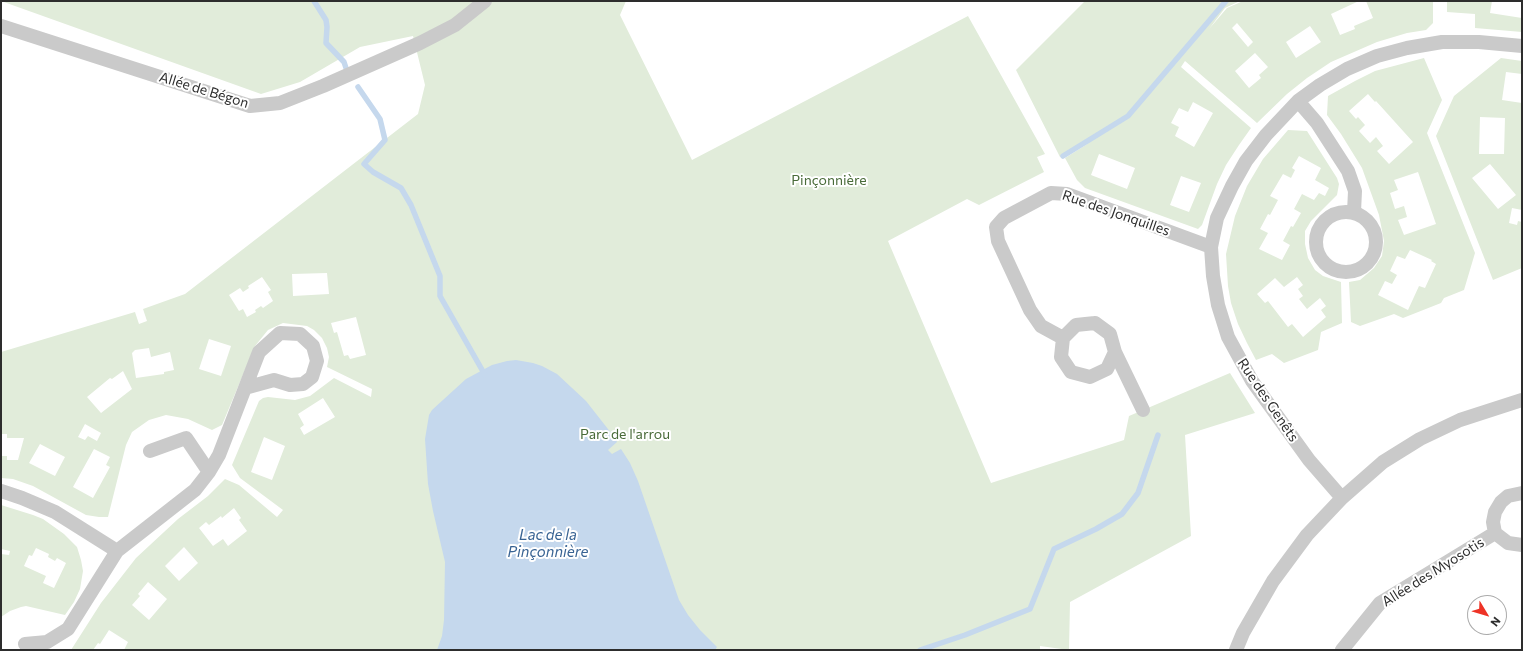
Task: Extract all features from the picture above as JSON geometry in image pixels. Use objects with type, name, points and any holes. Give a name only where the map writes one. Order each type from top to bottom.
[{"type":"street","name":"Allée de Bégon","points":[[1,26],[250,106],[280,103],[323,86],[420,43],[455,25],[485,1]]},
{"type":"street","name":"Rue des Genêts","points":[[1342,498],[1309,460],[1252,381],[1238,358],[1228,337],[1218,305],[1212,276],[1211,247],[1217,218],[1246,161],[1266,135],[1298,102],[1320,85],[1347,69],[1377,56],[1407,48],[1442,42],[1479,42],[1522,46]]},
{"type":"street","points":[[1298,102],[1317,123],[1348,170],[1355,191],[1354,212]]},
{"type":"street","name":"Rue des Jonquilles","points":[[1063,338],[1041,326],[1030,310],[998,241],[996,227],[1004,218],[1052,193],[1067,194],[1211,247]]},
{"type":"street","points":[[1337,212],[1354,212],[1368,221],[1376,237],[1374,254],[1363,267],[1352,271],[1347,272],[1330,268],[1318,255],[1315,238],[1322,222],[1337,212]]},
{"type":"street","points":[[1115,352],[1107,369],[1090,377],[1072,372],[1061,357],[1063,338],[1076,325],[1095,324],[1110,334],[1115,352],[1143,410]]},
{"type":"street","points":[[25,644],[47,642],[68,629],[117,552],[195,490],[209,472],[219,455],[245,388],[259,352],[280,333],[300,334],[313,346],[316,361],[312,377],[303,384],[290,385],[274,380],[245,388]]},
{"type":"street","points":[[1236,650],[1243,633],[1273,581],[1307,535],[1342,498],[1383,462],[1420,439],[1460,420],[1522,400]]},
{"type":"street","points":[[150,451],[186,438],[209,472]]},
{"type":"street","points":[[1,491],[55,512],[117,552]]},
{"type":"street","name":"Allée des Myosotis","points":[[1522,493],[1508,496],[1501,502],[1494,512],[1493,522],[1495,533],[1508,544],[1522,544]]},
{"type":"street","name":"Allée des Myosotis","points":[[1342,650],[1380,603],[1495,533]]},
{"type":"green space","name":"Parc de l'arrou","points":[[1,1],[626,1],[620,15],[692,160],[968,16],[1045,154],[1037,157],[1044,172],[979,205],[967,199],[888,241],[991,483],[1124,440],[1129,416],[1230,373],[1255,413],[1185,435],[1191,536],[1070,602],[1069,650],[1040,646],[1040,650],[124,650],[128,642],[109,630],[100,644],[98,643],[93,650],[71,650],[101,603],[136,558],[178,519],[208,496],[225,479],[239,485],[277,517],[283,510],[240,478],[232,465],[259,401],[268,397],[295,400],[310,396],[334,378],[371,397],[372,389],[327,367],[329,357],[327,348],[322,338],[314,330],[307,326],[283,323],[268,330],[255,346],[222,425],[212,430],[188,419],[166,415],[149,420],[132,432],[126,445],[108,517],[86,515],[33,486],[13,479],[1,478],[1,456],[7,456],[7,460],[18,460],[24,438],[7,438],[7,434],[1,434],[1,352],[135,312],[139,324],[147,321],[143,309],[185,294],[418,114],[425,85],[413,36],[360,47],[300,82],[261,94]],"holes":[[[327,273],[329,294],[293,296],[292,274]],[[262,277],[271,290],[268,292],[273,301],[263,308],[261,306],[255,310],[256,312],[247,317],[243,309],[239,311],[229,295],[240,288],[243,292],[249,288],[248,286]],[[356,317],[366,355],[350,359],[348,355],[344,356],[337,332],[334,333],[331,323]],[[209,339],[231,346],[221,376],[199,369]],[[149,348],[151,357],[170,352],[174,370],[164,372],[164,374],[136,378],[132,353],[135,350]],[[123,371],[132,389],[101,413],[87,397],[110,378],[112,379]],[[323,398],[335,417],[304,435],[300,428],[304,425],[298,414]],[[85,424],[101,433],[97,441],[88,436],[85,440],[78,437]],[[264,437],[285,446],[272,480],[251,472]],[[40,444],[65,457],[55,476],[29,463]],[[94,449],[110,457],[106,465],[110,467],[93,498],[73,487]],[[234,508],[241,518],[239,520],[247,531],[228,546],[223,539],[213,546],[199,528],[206,522],[209,525],[221,516],[222,518]],[[184,547],[198,563],[179,581],[165,566]],[[148,582],[167,599],[149,620],[132,605],[140,596],[138,594]]]},
{"type":"green space","points":[[1085,1],[1240,1],[1225,8],[1209,29],[1227,8],[1243,1],[1359,1],[1331,14],[1340,35],[1355,29],[1354,26],[1373,18],[1366,1],[1433,1],[1433,23],[1426,30],[1407,33],[1377,42],[1331,62],[1287,94],[1257,123],[1185,61],[1181,67],[1251,128],[1226,165],[1217,184],[1202,225],[1198,229],[1085,188],[1077,180],[1065,158],[1089,143],[1060,157],[1016,70]],"holes":[[[1237,23],[1253,42],[1248,47],[1232,28]],[[1310,26],[1321,42],[1296,58],[1286,42]],[[1255,53],[1268,67],[1259,75],[1261,78],[1249,88],[1235,71]],[[1193,102],[1213,113],[1194,147],[1175,136],[1179,127],[1171,123],[1179,108],[1188,112]],[[1099,154],[1135,168],[1127,189],[1091,175]],[[1181,176],[1201,183],[1189,212],[1170,205]]]},
{"type":"green space","points":[[1447,1],[1492,1],[1490,13],[1522,18],[1522,32],[1475,28],[1475,14],[1447,12]]},
{"type":"green space","points":[[1424,58],[1442,100],[1427,133],[1475,253],[1464,290],[1444,298],[1441,303],[1403,318],[1394,314],[1360,326],[1351,322],[1349,282],[1360,280],[1374,268],[1382,256],[1384,241],[1379,215],[1362,168],[1341,134],[1327,115],[1328,96],[1375,71]],"holes":[[[1368,94],[1413,142],[1389,164],[1377,151],[1383,146],[1376,137],[1370,143],[1359,131],[1365,125],[1358,117],[1356,119],[1349,111]],[[1418,172],[1436,224],[1404,235],[1398,220],[1407,217],[1404,206],[1395,209],[1390,193],[1398,190],[1394,180]],[[1410,250],[1432,260],[1431,261],[1436,264],[1425,288],[1419,286],[1408,310],[1378,295],[1385,281],[1392,284],[1397,275],[1390,271],[1397,256],[1405,259]]]},
{"type":"green space","points":[[1501,58],[1522,61],[1522,74],[1506,72],[1502,100],[1522,103],[1522,210],[1512,208],[1509,223],[1517,225],[1518,221],[1522,222],[1522,268],[1493,280],[1436,136],[1454,96]],"holes":[[[1480,117],[1505,118],[1504,154],[1479,154]],[[1490,164],[1516,195],[1498,209],[1472,178]]]},
{"type":"green space","points":[[1288,130],[1307,131],[1337,178],[1339,184],[1337,195],[1311,221],[1305,231],[1305,244],[1308,258],[1315,270],[1323,276],[1341,282],[1342,323],[1321,332],[1318,350],[1284,363],[1272,354],[1256,360],[1238,324],[1231,303],[1228,286],[1226,254],[1235,216],[1247,186],[1263,159]],"holes":[[[1299,156],[1321,168],[1315,180],[1329,188],[1325,196],[1319,193],[1314,200],[1302,194],[1294,209],[1301,213],[1293,227],[1291,226],[1283,241],[1290,245],[1282,260],[1259,249],[1268,233],[1260,229],[1278,200],[1270,196],[1283,174],[1291,178],[1295,170],[1292,168]],[[1297,277],[1303,285],[1298,289],[1303,296],[1299,299],[1307,309],[1320,298],[1326,306],[1321,310],[1326,317],[1303,337],[1292,324],[1288,327],[1268,301],[1265,303],[1257,294],[1275,278],[1284,287]]]},
{"type":"green space","points":[[1,505],[43,519],[64,534],[77,547],[83,571],[80,589],[74,602],[65,615],[26,606],[10,611],[1,617],[1,554],[9,555],[10,551],[1,549]],"holes":[[[36,548],[49,554],[48,557],[55,561],[57,558],[66,563],[54,588],[43,583],[46,576],[24,566],[29,555],[32,556]]]},
{"type":"water","name":"Lac de la Pinçonnière","points":[[516,360],[542,366],[557,374],[586,401],[615,438],[617,442],[608,450],[612,454],[621,449],[630,463],[638,481],[679,600],[688,615],[700,630],[717,647],[715,650],[437,650],[442,636],[444,620],[445,562],[428,484],[425,439],[429,415],[432,410],[466,379],[492,365]]},
{"type":"waterway","points":[[314,1],[326,20],[326,43],[344,62],[346,68]]},
{"type":"waterway","points":[[1063,156],[1128,116],[1226,1]]},
{"type":"waterway","points":[[358,87],[380,119],[385,140],[364,164],[373,172],[401,188],[411,205],[440,276],[440,296],[485,375]]},
{"type":"waterway","points":[[920,650],[965,635],[1030,609],[1054,549],[1096,529],[1122,514],[1138,493],[1158,435]]},
{"type":"park label","name":"Pinçonnière","points":[[829,180]]}]
